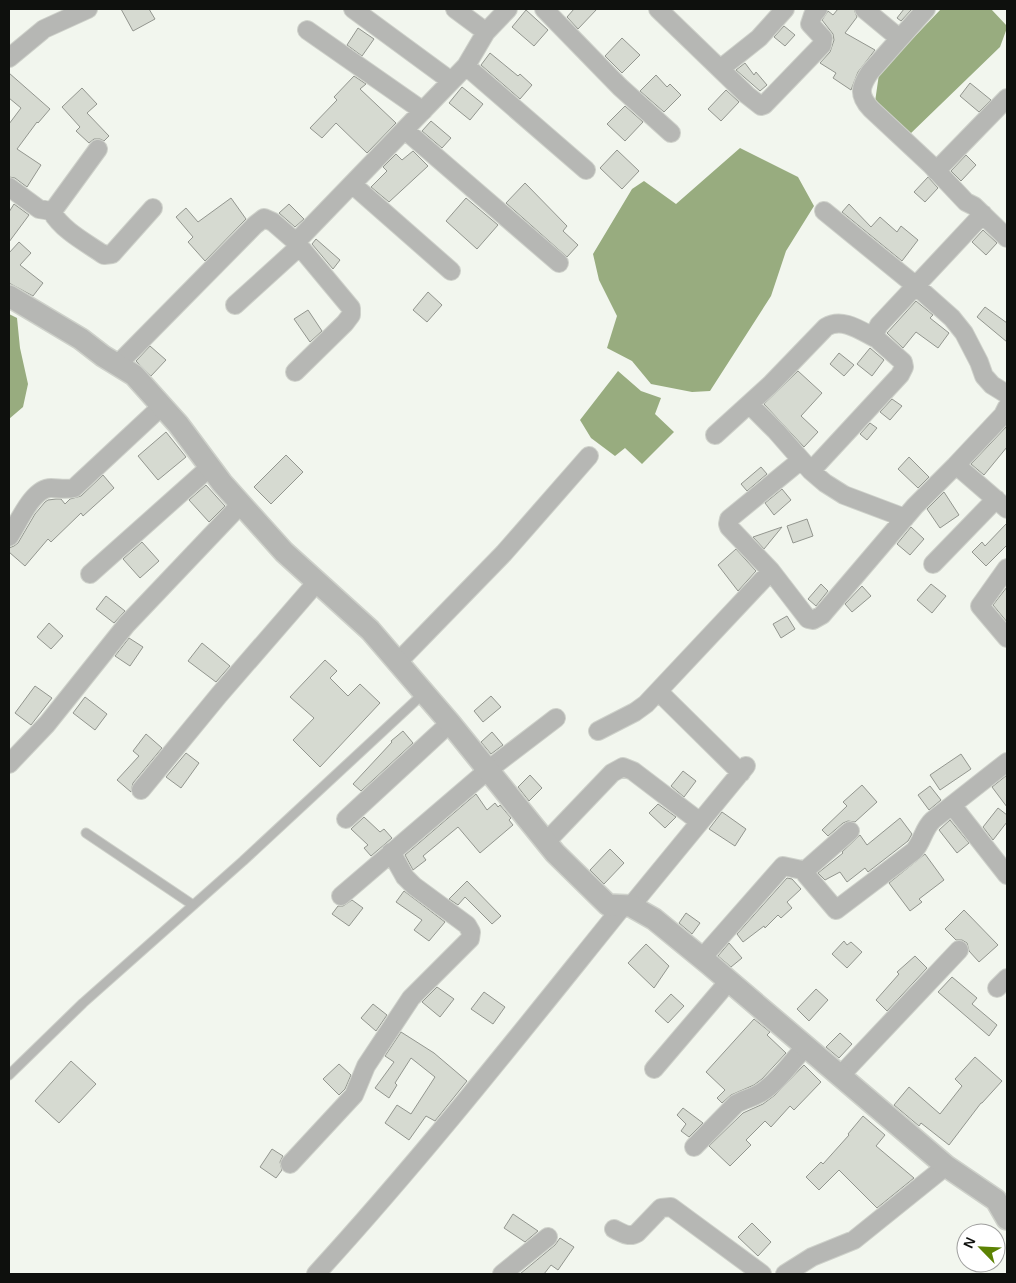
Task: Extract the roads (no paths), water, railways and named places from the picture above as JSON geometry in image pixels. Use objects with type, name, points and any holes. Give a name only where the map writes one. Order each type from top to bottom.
[{"type":"street","points":[[9,58],[44,29],[88,9]]},
{"type":"street","points":[[353,9],[451,81]]},
{"type":"street","points":[[455,9],[486,32]]},
{"type":"street","points":[[235,305],[298,244],[352,184],[466,66],[486,32],[508,9]]},
{"type":"street","points":[[544,9],[620,87],[671,133]]},
{"type":"street","points":[[658,9],[757,104],[764,105],[822,45],[823,38],[810,24],[812,16],[818,9]]},
{"type":"street","points":[[720,69],[759,38],[785,9]]},
{"type":"street","points":[[864,9],[899,38]]},
{"type":"street","points":[[926,9],[899,38],[864,81],[862,95],[864,102],[966,202],[974,206],[1007,238]]},
{"type":"street","points":[[308,30],[423,111]]},
{"type":"street","points":[[466,66],[586,170]]},
{"type":"street","points":[[936,171],[1007,98]]},
{"type":"street","points":[[405,130],[559,263]]},
{"type":"street","points":[[51,211],[98,149]]},
{"type":"street","points":[[352,184],[451,271]]},
{"type":"street","points":[[9,187],[39,209],[51,211],[63,227],[104,255],[112,254],[153,208]]},
{"type":"street","points":[[715,436],[770,385],[826,327],[833,323],[850,325],[877,339],[903,362],[904,367],[900,375],[806,466],[729,519],[728,524],[730,528],[771,571],[808,618],[816,620],[905,518],[1002,414],[1007,397],[984,376],[964,333],[952,318],[824,211]]},
{"type":"street","points":[[877,339],[874,333],[879,325],[982,214]]},
{"type":"street","points":[[117,365],[264,218],[273,222],[298,244],[351,308],[350,315],[345,323],[295,372]]},
{"type":"street","points":[[9,296],[81,339],[103,356],[134,375],[178,424],[241,504],[284,552],[370,630],[450,724],[555,853],[608,905],[627,906],[654,919],[729,980],[946,1166],[1002,1195],[1007,1219]]},
{"type":"street","points":[[750,404],[806,466],[844,495],[905,518]]},
{"type":"street","points":[[9,537],[25,508],[44,490],[50,488],[66,490],[74,488],[162,406]]},
{"type":"street","points":[[397,662],[504,552],[589,456]]},
{"type":"street","points":[[934,564],[1002,504],[956,465]]},
{"type":"street","points":[[90,574],[210,467]]},
{"type":"street","points":[[9,764],[47,724],[127,624],[241,504]]},
{"type":"street","points":[[1007,568],[980,606],[1007,638]]},
{"type":"street","points":[[598,731],[634,712],[659,692],[771,571]]},
{"type":"street","points":[[141,790],[219,695],[317,582]]},
{"type":"street","points":[[316,1274],[387,1195],[743,769],[659,692]]},
{"type":"street","points":[[341,896],[488,770],[556,718]]},
{"type":"street","points":[[346,819],[450,724]]},
{"type":"street","points":[[802,870],[836,910],[914,851],[920,845],[928,824],[1007,762]]},
{"type":"street","points":[[546,842],[612,773],[624,767],[633,770],[700,822]]},
{"type":"street","points":[[952,805],[1007,875]]},
{"type":"street","points":[[702,958],[783,866],[802,870],[808,868],[850,831]]},
{"type":"street","points":[[290,1164],[354,1094],[366,1066],[411,998],[470,939],[471,932],[467,925],[427,897],[405,877],[391,852]]},
{"type":"street","points":[[840,1076],[959,950]]},
{"type":"street","points":[[654,1069],[729,980]]},
{"type":"street","points":[[694,1147],[736,1104],[768,1088],[806,1046]]},
{"type":"street","points":[[785,1274],[812,1256],[854,1240],[946,1166]]},
{"type":"street","points":[[614,1229],[633,1236],[662,1208],[670,1208],[762,1274]]},
{"type":"street","points":[[502,1274],[548,1237]]},
{"type":"lane","points":[[9,1075],[83,1003],[243,861],[424,693]]},
{"type":"lane","points":[[86,833],[193,905]]}]
